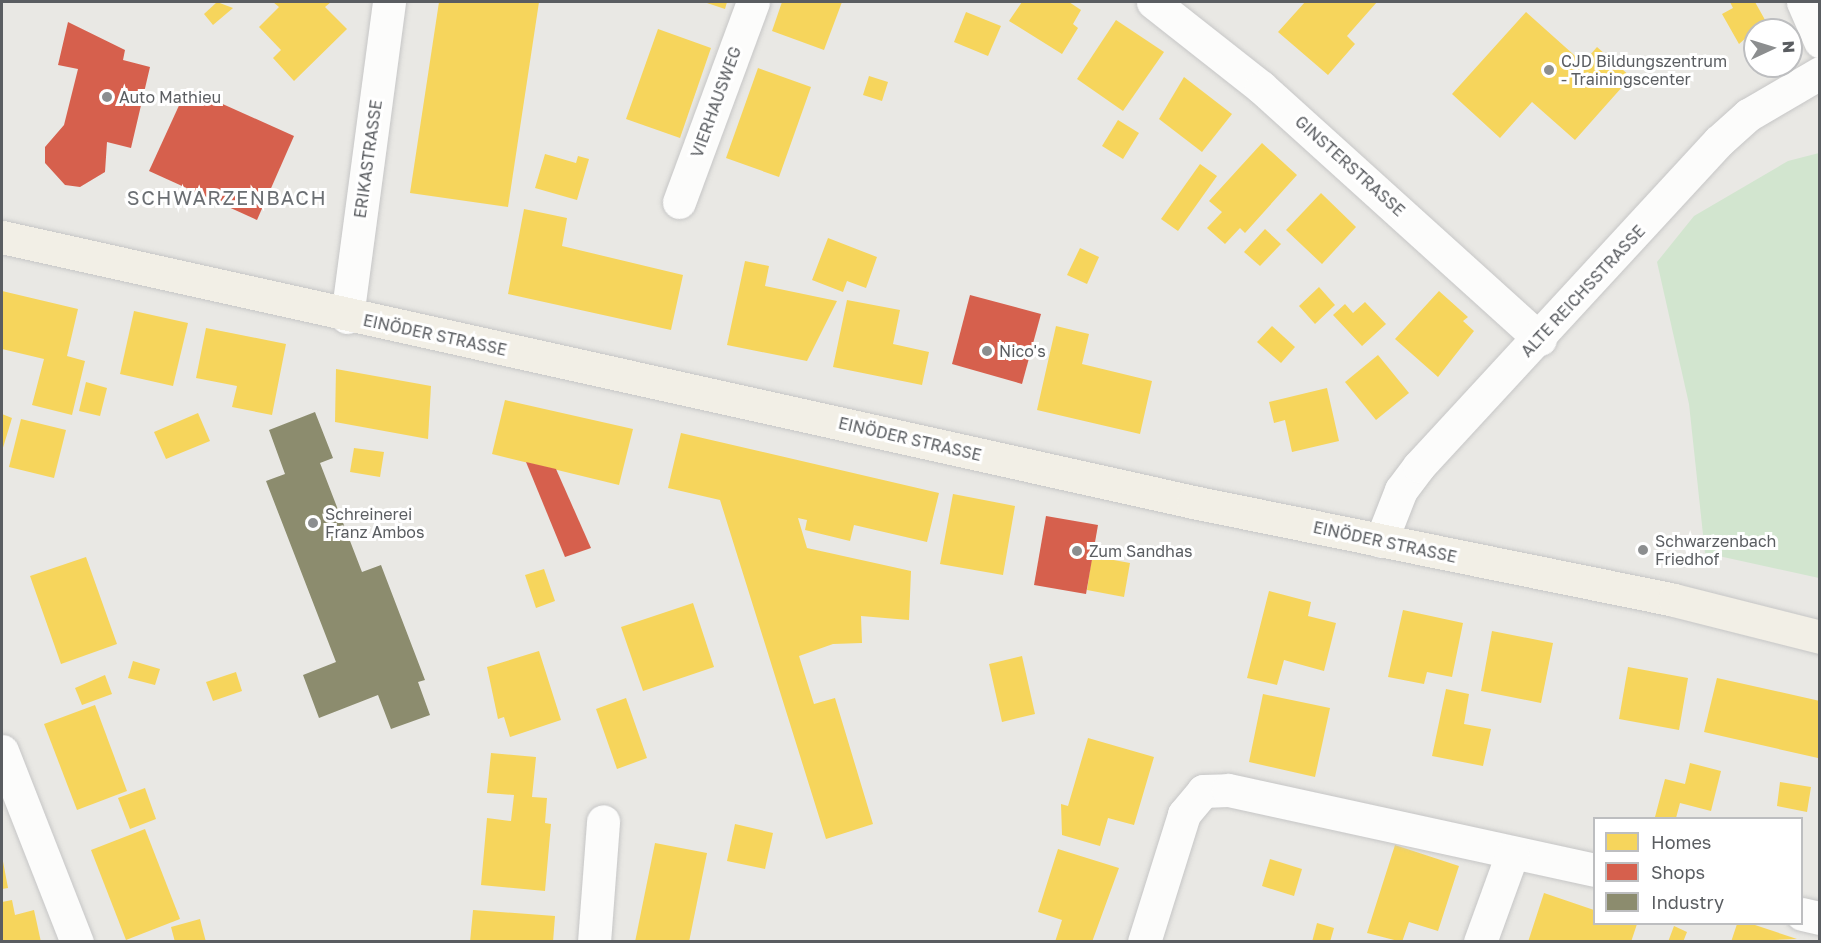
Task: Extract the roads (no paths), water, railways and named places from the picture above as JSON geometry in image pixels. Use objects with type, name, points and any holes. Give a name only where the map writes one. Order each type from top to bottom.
[{"type":"main road","name":"EINÖDER STRASSE","points":[[2,237],[347,317],[1381,542],[1674,600],[1820,637]]},
{"type":"street","name":"ERIKASTRASSE","points":[[347,317],[389,2]]},
{"type":"street","name":"VIERHAUSWEG","points":[[679,202],[753,2]]},
{"type":"street","name":"GINSTERSTRASSE","points":[[1153,2],[1261,87],[1540,339]]},
{"type":"street","points":[[1803,2],[1820,41]]},
{"type":"street","name":"ALTE REICHSSTRASSE","points":[[1381,542],[1401,490],[1419,466],[1540,339],[1719,141],[1748,115],[1820,72]]},
{"type":"street","points":[[2,751],[77,942]]},
{"type":"street","points":[[1144,942],[1184,813],[1203,791],[1228,790],[1512,854],[1593,870]]},
{"type":"street","points":[[594,942],[603,821]]},
{"type":"street","points":[[1480,942],[1512,854]]},
{"type":"street","points":[[1803,914],[1820,918]]},
{"type":"place","name":"CJD Bildungszentrum - Trainingscenter","points":[[1549,70]]},
{"type":"place","name":"Auto Mathieu","points":[[107,97]]},
{"type":"place","name":"Nico's","points":[[987,351]]},
{"type":"place","name":"Schreinerei Franz Ambos","points":[[313,523]]},
{"type":"place","name":"Schwarzenbach Friedhof","points":[[1643,550]]},
{"type":"place","name":"Zum Sandhas","points":[[1077,551]]},
{"type":"district","name":"SCHWARZENBACH","points":[[227,197]]}]
